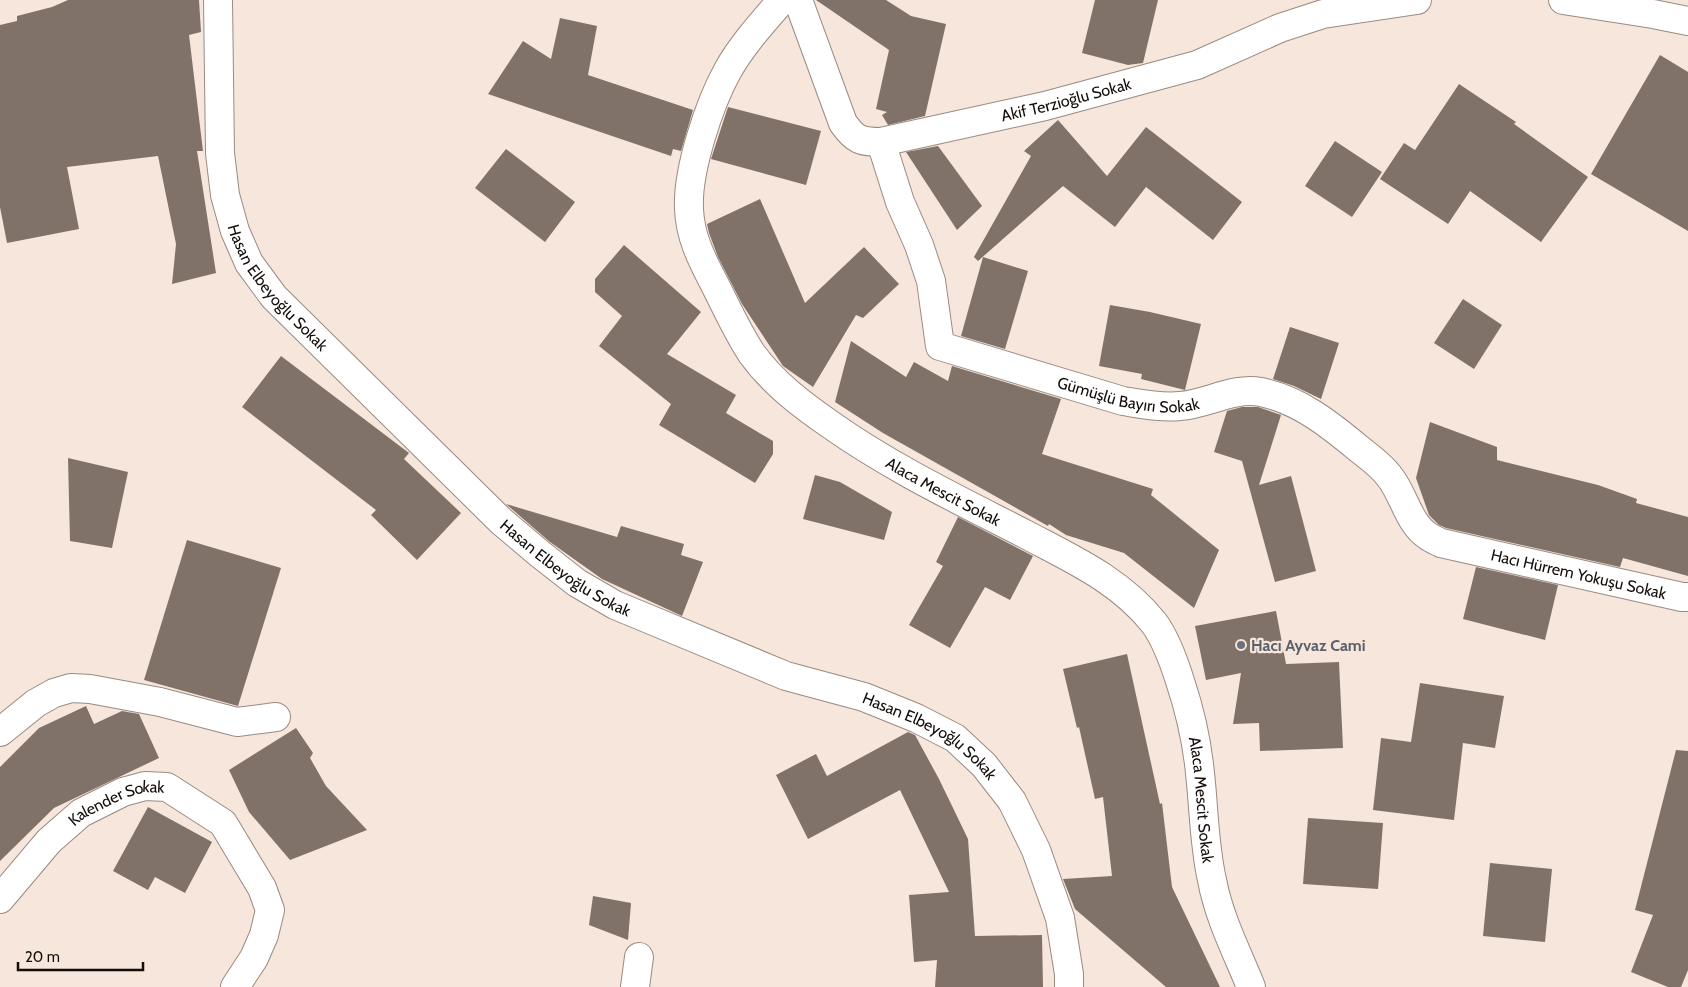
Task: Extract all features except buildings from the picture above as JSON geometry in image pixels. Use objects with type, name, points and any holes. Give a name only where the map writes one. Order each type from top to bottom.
[{"type":"street","name":"Hasan Elbeyoğlu Sokak","points":[[218,0],[220,153],[225,195],[235,231],[250,263],[274,297],[501,521],[577,583],[615,605],[786,676],[864,697],[916,718],[954,738],[984,765],[1012,801],[1036,850],[1060,918],[1069,987]]},
{"type":"street","name":"Alaca Mescit Sokak","points":[[782,0],[759,26],[728,70],[699,143],[692,178],[689,209],[692,232],[699,254],[751,352],[778,385],[811,412],[861,446],[910,474],[1083,564],[1110,581],[1135,601],[1156,627],[1174,663],[1193,727],[1200,773],[1204,826],[1211,878],[1220,914],[1251,987]]},
{"type":"street","name":"Akif Terzioğlu Sokak","points":[[798,0],[843,123],[852,136],[865,142],[882,142],[1045,106],[1197,65],[1280,28],[1323,14],[1416,0]]},
{"type":"street","points":[[1563,0],[1688,21]]},
{"type":"street","name":"Gümüşlü Bayırı Sokak","points":[[882,142],[900,202],[919,246],[931,281],[940,346],[1123,402],[1152,406],[1181,406],[1236,391],[1259,392],[1278,397],[1303,408],[1328,423],[1375,461],[1398,489],[1415,524],[1426,536],[1441,543],[1468,550]]},
{"type":"street","name":"Hacı Hürrem Yokuşu Sokak","points":[[1468,550],[1688,597]]},
{"type":"street","points":[[0,732],[36,703],[54,693],[71,688],[90,689],[160,702],[238,722],[276,717]]},
{"type":"street","name":"Kalender Sokak","points":[[0,899],[49,840],[81,813],[123,792],[145,786],[167,787],[224,823],[262,888],[270,910],[264,935],[254,958],[235,987]]},
{"type":"street","points":[[635,987],[639,957]]},
{"type":"place","name":"Hacı Ayvaz Cami","points":[[1241,645]]}]
